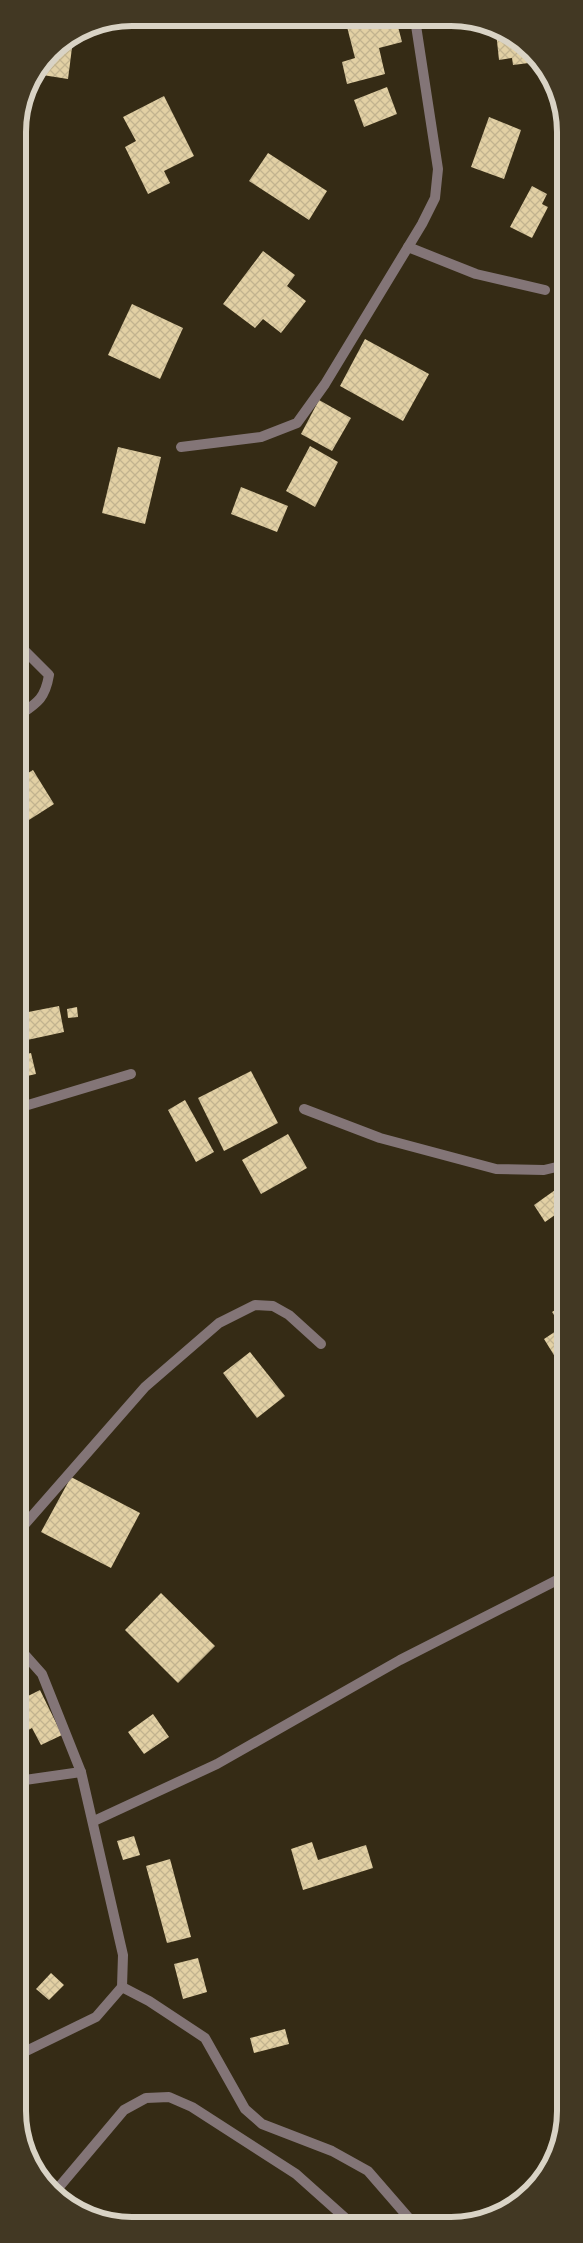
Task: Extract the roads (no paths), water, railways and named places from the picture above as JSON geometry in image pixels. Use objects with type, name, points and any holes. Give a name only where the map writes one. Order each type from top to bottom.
[{"type":"street","points":[[181,447],[261,437],[297,423],[325,384],[408,247],[435,198],[438,169],[416,26]]},
{"type":"street","points":[[408,247],[476,274],[546,290]]},
{"type":"street","points":[[26,652],[49,675],[47,689],[39,703],[26,711]]},
{"type":"street","points":[[26,1106],[131,1074]]},
{"type":"street","points":[[304,1110],[380,1138],[496,1169],[544,1170],[557,1167]]},
{"type":"street","points":[[26,1523],[144,1387],[219,1323],[254,1305],[273,1306],[289,1315],[321,1344]]},
{"type":"street","points":[[94,1821],[216,1764],[400,1660],[557,1580]]},
{"type":"street","points":[[26,1656],[42,1674],[81,1772],[94,1821],[123,1955],[122,1987],[96,2018],[26,2051]]},
{"type":"street","points":[[26,1780],[81,1772]]},
{"type":"street","points":[[122,1987],[149,2000],[205,2038],[244,2109],[262,2124],[332,2151],[368,2171],[408,2217]]},
{"type":"street","points":[[59,2187],[124,2110],[146,2098],[169,2097],[192,2107],[296,2174],[344,2217]]}]
